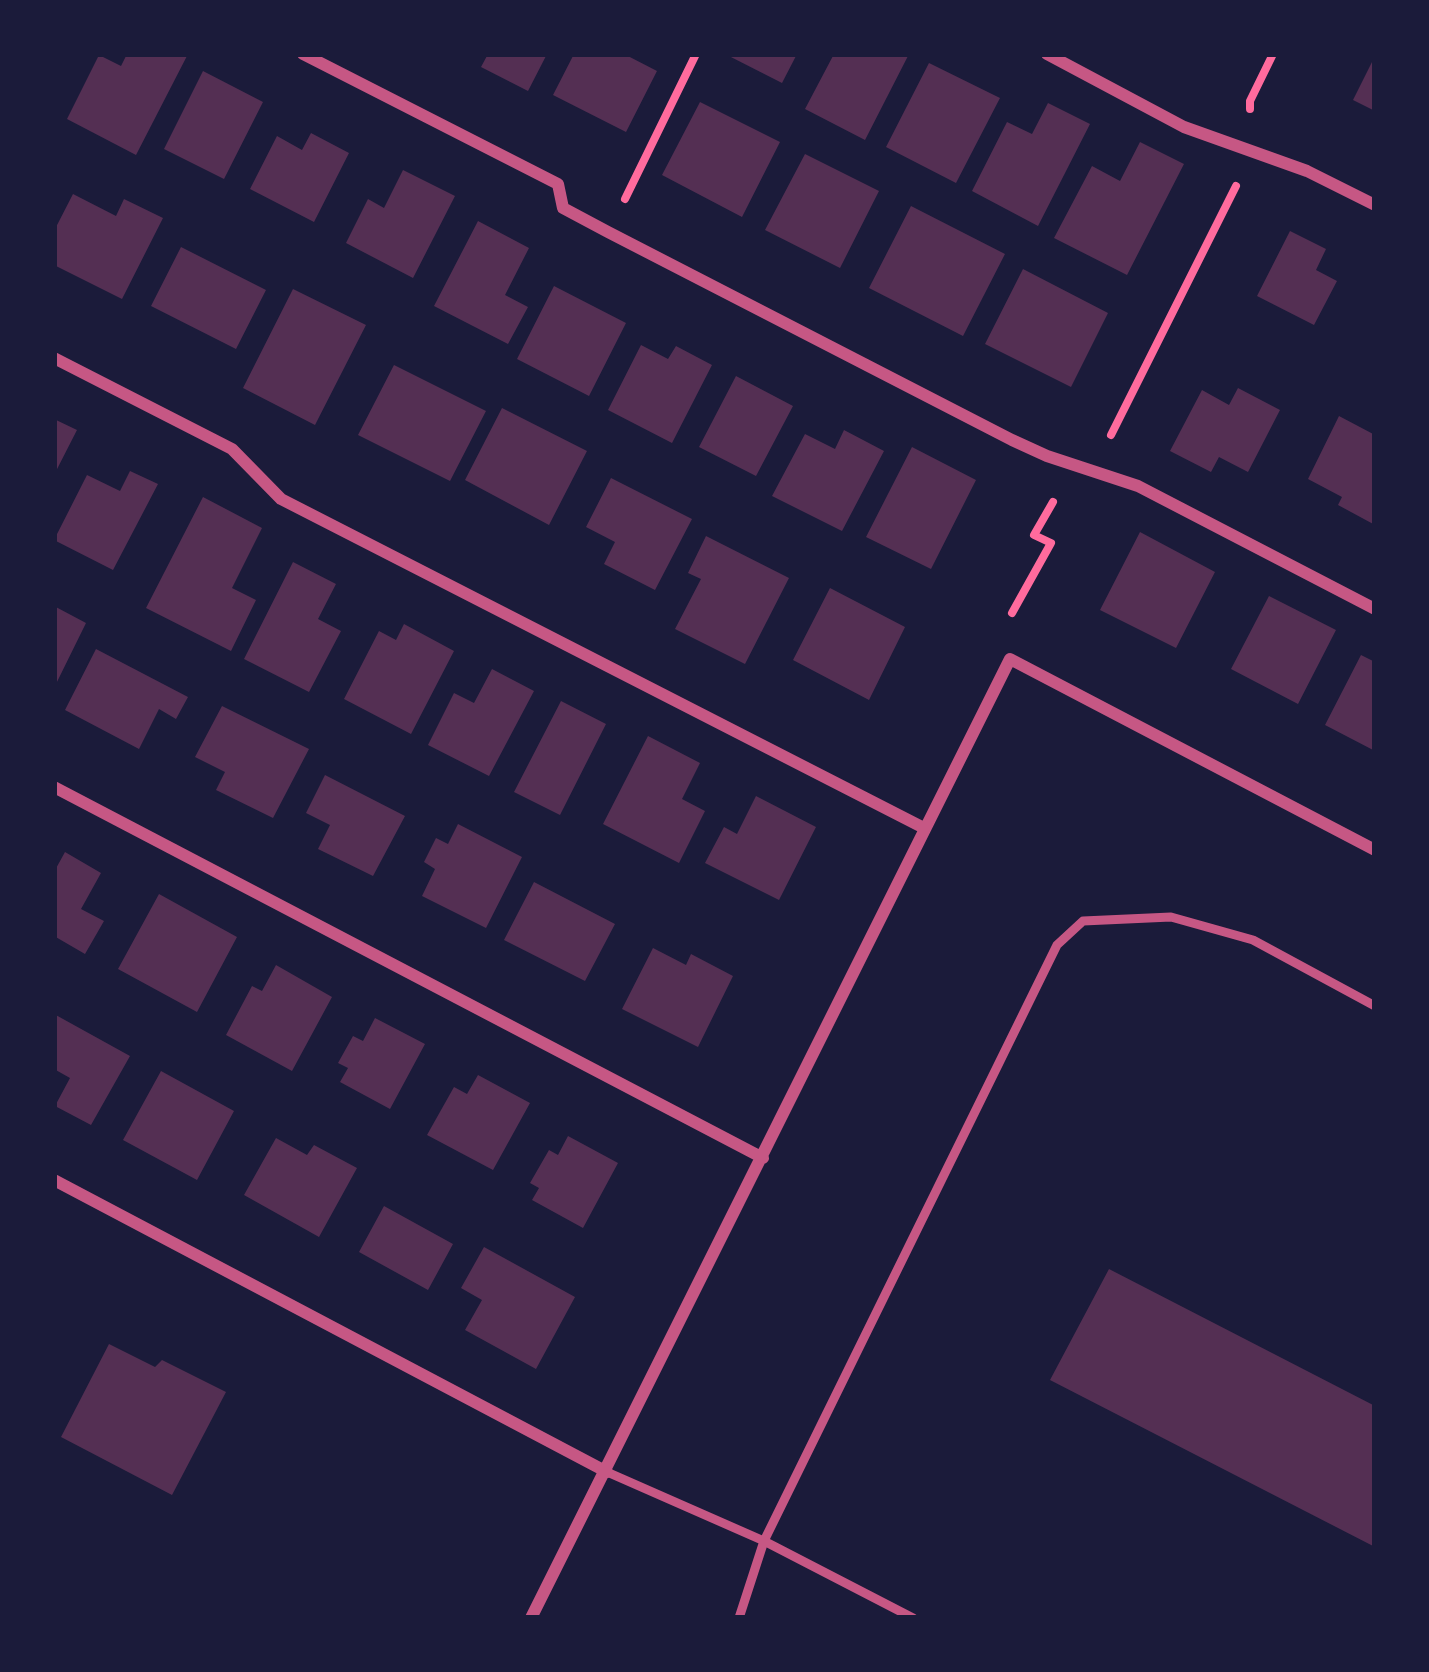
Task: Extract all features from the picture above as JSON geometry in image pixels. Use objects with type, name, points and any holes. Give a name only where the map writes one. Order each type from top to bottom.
[{"type":"street","points":[[303,54],[558,184],[563,208],[608,232],[1012,440],[1138,486],[1375,609]]},
{"type":"street","points":[[1048,54],[1184,128],[1306,171],[1375,205]]},
{"type":"street","points":[[54,358],[232,449],[281,499],[924,828]]},
{"type":"street","points":[[531,1618],[1010,659],[1375,850]]},
{"type":"street","points":[[54,787],[763,1158]]},
{"type":"street","points":[[54,1180],[607,1472]]},
{"type":"lane","points":[[740,1618],[764,1541],[1057,945],[1083,921],[1171,917],[1253,940],[1375,1006]]},
{"type":"lane","points":[[607,1472],[764,1541],[914,1618]]},
{"type":"path","points":[[608,232],[696,54]]},
{"type":"path","points":[[1250,101],[1273,54]]},
{"type":"path","points":[[1110,438],[1239,182]]},
{"type":"path","points":[[1012,613],[1051,543],[1034,535],[1058,493]]},
{"type":"building","points":[[127,54],[188,54],[136,155],[67,119],[99,55],[121,66]]},
{"type":"building","points":[[488,54],[547,54],[528,91],[481,67]]},
{"type":"building","points":[[574,54],[624,54],[657,71],[626,132],[553,95]]},
{"type":"building","points":[[725,54],[797,54],[782,83]]},
{"type":"building","points":[[834,54],[909,54],[865,140],[805,109]]},
{"type":"building","points":[[1375,56],[1375,111],[1353,100]]},
{"type":"building","points":[[929,63],[1000,98],[956,183],[886,147]]},
{"type":"building","points":[[203,71],[263,102],[224,179],[164,149]]},
{"type":"building","points":[[700,102],[780,142],[742,217],[662,175]]},
{"type":"building","points":[[1048,103],[1090,124],[1038,226],[972,191],[1007,122],[1032,134]]},
{"type":"building","points":[[311,133],[349,153],[314,222],[250,189],[277,136],[302,150]]},
{"type":"building","points":[[1140,142],[1184,164],[1127,275],[1054,238],[1092,166],[1120,181]]},
{"type":"building","points":[[805,154],[879,191],[840,268],[765,230]]},
{"type":"building","points":[[403,170],[455,196],[413,278],[346,243],[368,199],[384,208]]},
{"type":"building","points":[[73,194],[116,216],[124,199],[163,218],[122,299],[54,265],[54,231]]},
{"type":"building","points":[[911,206],[1005,254],[963,336],[869,288]]},
{"type":"building","points":[[478,221],[529,248],[505,295],[528,307],[508,344],[434,306]]},
{"type":"building","points":[[1290,231],[1326,249],[1316,270],[1337,281],[1314,325],[1257,296]]},
{"type":"building","points":[[181,247],[266,290],[236,349],[151,306]]},
{"type":"building","points":[[1023,269],[1108,313],[1071,387],[985,344]]},
{"type":"building","points":[[554,286],[626,323],[589,396],[517,359]]},
{"type":"building","points":[[293,289],[366,325],[315,425],[243,388]]},
{"type":"building","points":[[641,345],[668,359],[676,346],[712,365],[672,443],[608,410]]},
{"type":"building","points":[[394,365],[486,411],[450,481],[358,435]]},
{"type":"building","points":[[736,376],[793,406],[756,476],[699,447]]},
{"type":"building","points":[[1238,388],[1280,410],[1248,472],[1219,457],[1211,472],[1170,451],[1202,390],[1229,405]]},
{"type":"building","points":[[502,408],[587,451],[549,525],[465,480]]},
{"type":"building","points":[[1339,416],[1375,435],[1375,525],[1338,505],[1342,497],[1308,479]]},
{"type":"building","points":[[54,419],[77,430],[54,475]]},
{"type":"building","points":[[844,430],[884,451],[842,531],[772,496],[805,434],[835,449]]},
{"type":"building","points":[[912,447],[976,480],[931,569],[866,537]]},
{"type":"building","points":[[130,471],[158,484],[113,570],[54,540],[87,475],[120,491]]},
{"type":"building","points":[[611,478],[692,519],[655,590],[604,564],[615,542],[586,527]]},
{"type":"building","points":[[203,497],[262,528],[232,588],[256,600],[231,651],[146,608]]},
{"type":"building","points":[[1140,532],[1215,572],[1176,648],[1100,610]]},
{"type":"building","points":[[706,536],[789,578],[745,664],[675,629],[701,579],[688,573]]},
{"type":"building","points":[[293,562],[336,584],[318,619],[341,631],[309,692],[244,659]]},
{"type":"building","points":[[830,588],[905,627],[869,700],[793,660]]},
{"type":"building","points":[[1269,596],[1336,630],[1298,704],[1231,669]]},
{"type":"building","points":[[54,606],[86,623],[54,688]]},
{"type":"building","points":[[404,624],[454,651],[411,734],[344,699],[379,631],[396,640]]},
{"type":"building","points":[[96,649],[188,697],[176,719],[159,709],[139,749],[65,710]]},
{"type":"building","points":[[1361,655],[1375,662],[1375,751],[1325,725]]},
{"type":"building","points":[[492,669],[534,691],[489,776],[428,745],[454,693],[474,703]]},
{"type":"building","points":[[561,701],[606,724],[560,815],[514,792]]},
{"type":"building","points":[[222,706],[309,749],[273,818],[216,790],[225,772],[195,757]]},
{"type":"building","points":[[648,736],[700,763],[682,799],[705,811],[679,863],[603,824]]},
{"type":"building","points":[[325,775],[405,816],[373,876],[318,849],[330,825],[306,813]]},
{"type":"building","points":[[756,796],[816,827],[779,900],[705,863],[724,827],[737,834]]},
{"type":"building","points":[[458,824],[522,857],[486,928],[422,896],[435,869],[424,862],[436,838],[448,844]]},
{"type":"building","points":[[65,852],[101,873],[81,909],[104,921],[85,954],[54,936],[54,872]]},
{"type":"building","points":[[534,882],[615,924],[585,981],[504,940]]},
{"type":"building","points":[[159,894],[237,937],[197,1012],[118,969]]},
{"type":"building","points":[[653,948],[686,965],[691,954],[733,976],[698,1047],[622,1009]]},
{"type":"building","points":[[276,965],[332,997],[292,1071],[226,1035],[252,986],[262,991]]},
{"type":"building","points":[[54,1014],[130,1056],[91,1125],[55,1106],[70,1078],[54,1069]]},
{"type":"building","points":[[375,1018],[425,1044],[390,1109],[340,1082],[348,1068],[338,1063],[353,1036],[363,1041]]},
{"type":"building","points":[[161,1071],[234,1111],[197,1180],[123,1140]]},
{"type":"building","points":[[478,1075],[530,1103],[493,1170],[427,1135],[454,1087],[467,1094]]},
{"type":"building","points":[[568,1136],[618,1163],[583,1228],[532,1200],[539,1188],[530,1183],[549,1150],[558,1155]]},
{"type":"building","points":[[276,1138],[307,1155],[314,1145],[357,1168],[319,1237],[244,1195]]},
{"type":"building","points":[[384,1206],[453,1244],[428,1290],[359,1252]]},
{"type":"building","points":[[484,1247],[575,1297],[536,1369],[465,1330],[482,1300],[461,1288]]},
{"type":"building","points":[[1109,1269],[1375,1406],[1375,1547],[1050,1380]]},
{"type":"building","points":[[109,1344],[155,1367],[162,1360],[226,1392],[172,1495],[61,1437]]}]
